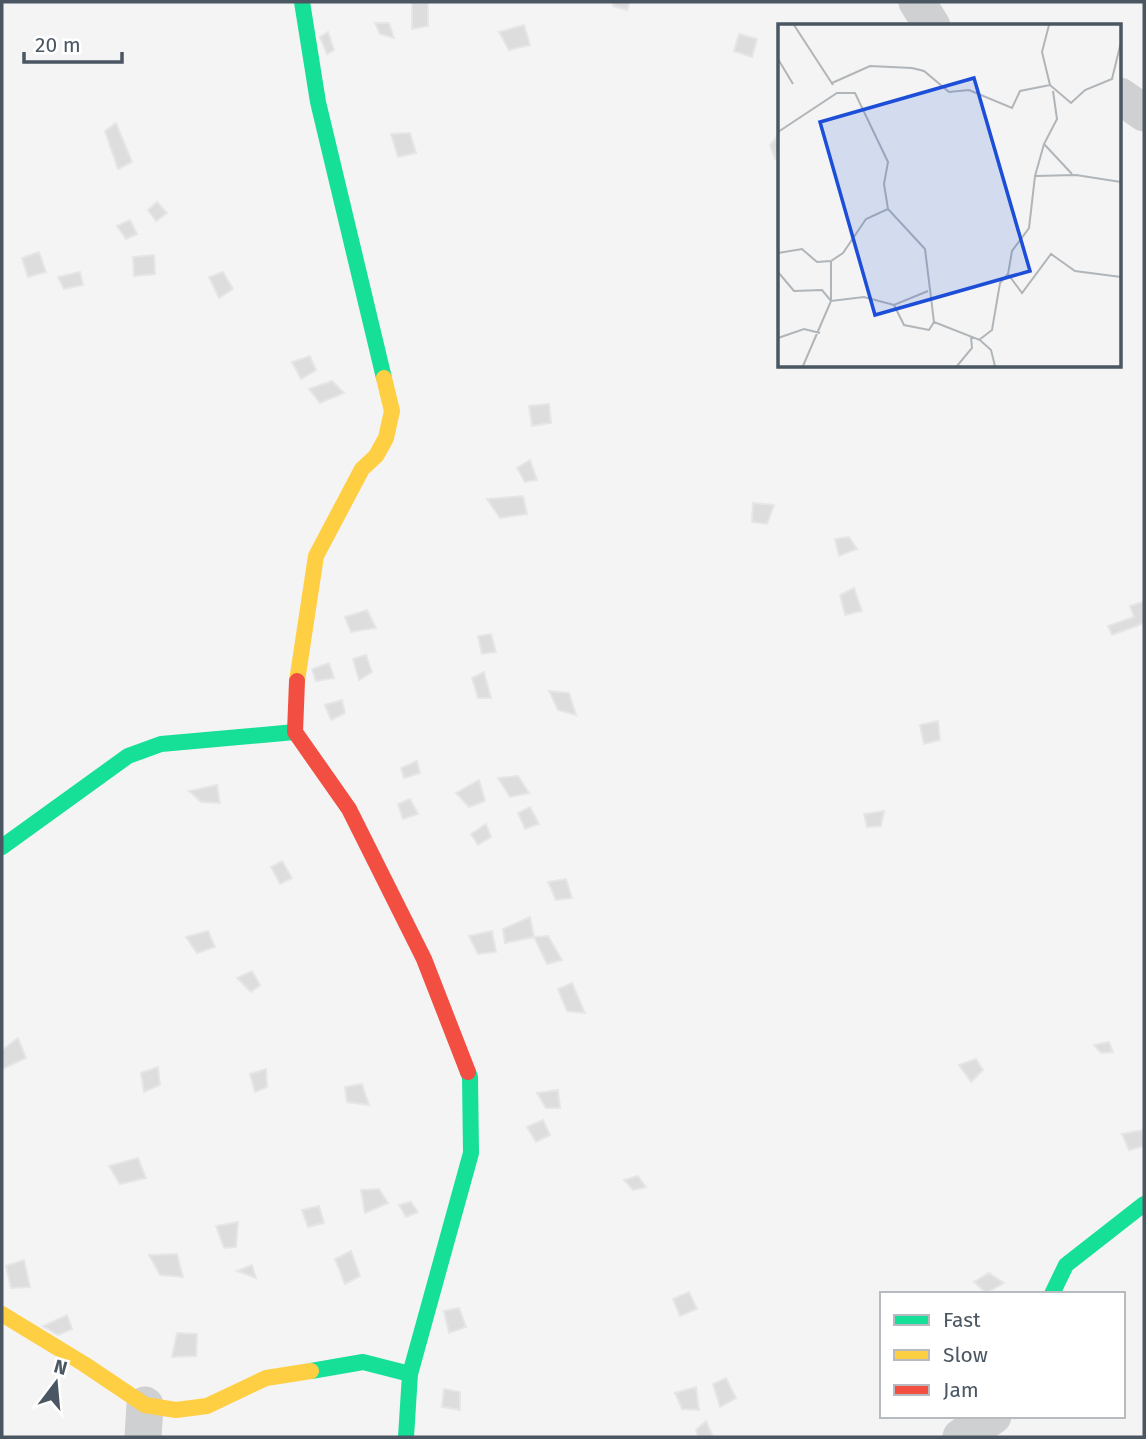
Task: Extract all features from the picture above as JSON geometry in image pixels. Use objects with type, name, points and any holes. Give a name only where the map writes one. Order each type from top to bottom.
[{"type":"street","points":[[303,2],[318,102],[392,411],[386,438],[376,456],[362,468],[316,556],[295,695],[295,732],[349,809],[424,959],[470,1077],[471,1153],[410,1374],[406,1437]]},
{"type":"street","points":[[917,2],[931,24]]},
{"type":"street","points":[[1122,97],[1144,113]]},
{"type":"street","points":[[2,847],[128,756],[161,744],[295,732]]},
{"type":"street","points":[[1053,1292],[1066,1265],[1144,1204]]},
{"type":"street","points":[[2,1314],[84,1364],[144,1421],[176,1410],[207,1406],[266,1378],[363,1362],[410,1374]]},
{"type":"street","points":[[961,1437],[990,1418]]},
{"type":"street","points":[[994,1418],[1002,1437]]},
{"type":"building","points":[[412,2],[428,2],[428,26],[412,29]]},
{"type":"building","points":[[614,2],[630,2],[627,10],[613,6]]},
{"type":"building","points":[[375,23],[389,23],[394,38],[380,34]]},
{"type":"building","points":[[524,25],[530,45],[509,50],[499,32]]},
{"type":"building","points":[[328,32],[334,50],[327,54],[320,37]]},
{"type":"building","points":[[739,34],[757,39],[752,57],[734,51]]},
{"type":"building","points":[[116,123],[132,162],[118,169],[105,131]]},
{"type":"building","points":[[410,133],[416,153],[398,157],[391,134]]},
{"type":"building","points":[[778,135],[778,157],[775,159],[770,145]]},
{"type":"building","points":[[157,202],[167,213],[156,221],[148,210]]},
{"type":"building","points":[[130,220],[137,234],[126,239],[117,226]]},
{"type":"building","points":[[39,252],[46,272],[28,277],[22,258]]},
{"type":"building","points":[[154,255],[155,274],[134,276],[133,257]]},
{"type":"building","points":[[80,272],[83,285],[64,289],[58,277]]},
{"type":"building","points":[[223,272],[233,289],[219,298],[209,277]]},
{"type":"building","points":[[310,356],[316,370],[301,379],[292,362]]},
{"type":"building","points":[[332,381],[344,393],[320,403],[309,389]]},
{"type":"building","points":[[549,404],[551,423],[532,426],[529,406]]},
{"type":"building","points":[[530,460],[537,480],[525,482],[517,468]]},
{"type":"building","points":[[523,496],[527,514],[500,518],[487,499]]},
{"type":"building","points":[[753,503],[774,505],[767,524],[752,522]]},
{"type":"building","points":[[849,537],[857,549],[839,556],[835,539]]},
{"type":"building","points":[[854,588],[862,611],[845,615],[840,595]]},
{"type":"building","points":[[1142,602],[1144,623],[1112,635],[1108,626],[1134,617],[1130,606]]},
{"type":"building","points":[[367,610],[376,628],[351,632],[345,617]]},
{"type":"building","points":[[491,634],[496,652],[482,654],[478,636]]},
{"type":"building","points":[[366,655],[372,672],[359,680],[353,659]]},
{"type":"building","points":[[329,663],[334,678],[316,681],[312,669]]},
{"type":"building","points":[[484,672],[491,698],[478,698],[472,678]]},
{"type":"building","points":[[549,691],[569,693],[576,715],[558,710]]},
{"type":"building","points":[[342,700],[345,713],[331,720],[325,705]]},
{"type":"building","points":[[938,721],[940,740],[924,744],[920,725]]},
{"type":"building","points":[[417,761],[420,773],[404,778],[401,768]]},
{"type":"building","points":[[518,776],[529,793],[510,797],[498,778]]},
{"type":"building","points":[[479,780],[485,801],[469,807],[456,793]]},
{"type":"building","points":[[217,785],[220,803],[201,802],[189,791]]},
{"type":"building","points":[[410,799],[418,814],[403,819],[398,804]]},
{"type":"building","points":[[530,807],[539,824],[525,829],[518,813]]},
{"type":"building","points":[[884,811],[881,826],[867,827],[864,814]]},
{"type":"building","points":[[486,824],[491,837],[478,845],[471,834]]},
{"type":"building","points":[[282,861],[292,878],[280,884],[271,867]]},
{"type":"building","points":[[566,879],[572,898],[556,900],[548,882]]},
{"type":"building","points":[[530,917],[534,937],[505,943],[503,929]]},
{"type":"building","points":[[208,931],[215,947],[197,953],[186,937]]},
{"type":"building","points":[[492,931],[496,952],[478,954],[469,936]]},
{"type":"building","points":[[548,936],[562,960],[547,964],[534,937]]},
{"type":"building","points":[[252,971],[260,985],[251,992],[237,978]]},
{"type":"building","points":[[572,983],[585,1013],[567,1011],[558,989]]},
{"type":"building","points":[[18,1038],[26,1058],[2,1069],[2,1050]]},
{"type":"building","points":[[1109,1042],[1113,1052],[1101,1053],[1094,1045]]},
{"type":"building","points":[[976,1059],[983,1070],[971,1082],[959,1065]]},
{"type":"building","points":[[158,1067],[160,1085],[144,1092],[141,1073]]},
{"type":"building","points":[[266,1069],[267,1087],[255,1092],[250,1074]]},
{"type":"building","points":[[362,1084],[369,1105],[347,1102],[345,1087]]},
{"type":"building","points":[[558,1090],[560,1108],[546,1108],[537,1093]]},
{"type":"building","points":[[543,1120],[550,1135],[536,1142],[527,1127]]},
{"type":"building","points":[[1143,1130],[1144,1146],[1129,1150],[1122,1134]]},
{"type":"building","points":[[138,1158],[146,1178],[120,1184],[109,1166]]},
{"type":"building","points":[[638,1176],[646,1187],[633,1190],[624,1180]]},
{"type":"building","points":[[379,1189],[388,1203],[365,1213],[361,1190]]},
{"type":"building","points":[[411,1202],[418,1212],[406,1217],[399,1205]]},
{"type":"building","points":[[319,1206],[324,1223],[308,1227],[302,1210]]},
{"type":"building","points":[[238,1222],[236,1247],[224,1248],[216,1226]]},
{"type":"building","points":[[351,1251],[360,1276],[345,1284],[335,1259]]},
{"type":"building","points":[[177,1254],[183,1277],[160,1275],[149,1255]]},
{"type":"building","points":[[24,1260],[30,1287],[11,1288],[6,1266]]},
{"type":"building","points":[[252,1265],[256,1278],[237,1271]]},
{"type":"building","points":[[989,1273],[1004,1283],[985,1292],[974,1282]]},
{"type":"building","points":[[689,1292],[697,1309],[680,1316],[673,1299]]},
{"type":"building","points":[[459,1308],[466,1327],[449,1333],[444,1311]]},
{"type":"building","points":[[67,1315],[72,1329],[58,1335],[43,1326]]},
{"type":"building","points":[[177,1333],[197,1334],[196,1356],[172,1357]]},
{"type":"building","points":[[726,1378],[736,1398],[720,1407],[713,1384]]},
{"type":"building","points":[[696,1387],[699,1410],[682,1409],[675,1393]]},
{"type":"building","points":[[444,1389],[460,1392],[460,1410],[442,1407]]},
{"type":"building","points":[[706,1421],[713,1437],[698,1437],[696,1430]]},
{"type":"traffic: fast","points":[[302,2],[318,102],[384,378]]},
{"type":"traffic: fast","points":[[2,847],[128,756],[161,744],[295,732]]},
{"type":"traffic: fast","points":[[406,1437],[410,1374],[471,1153],[468,1072]]},
{"type":"traffic: fast","points":[[1053,1292],[1066,1265],[1144,1204]]},
{"type":"traffic: fast","points":[[311,1371],[363,1362],[410,1374]]},
{"type":"traffic: slow","points":[[297,681],[316,556],[362,469],[376,456],[386,438],[392,411],[384,378]]},
{"type":"traffic: slow","points":[[2,1314],[145,1405],[176,1410],[207,1406],[266,1378],[311,1371]]},
{"type":"traffic: jam","points":[[297,681],[295,732],[349,809],[424,959],[468,1072]]}]
